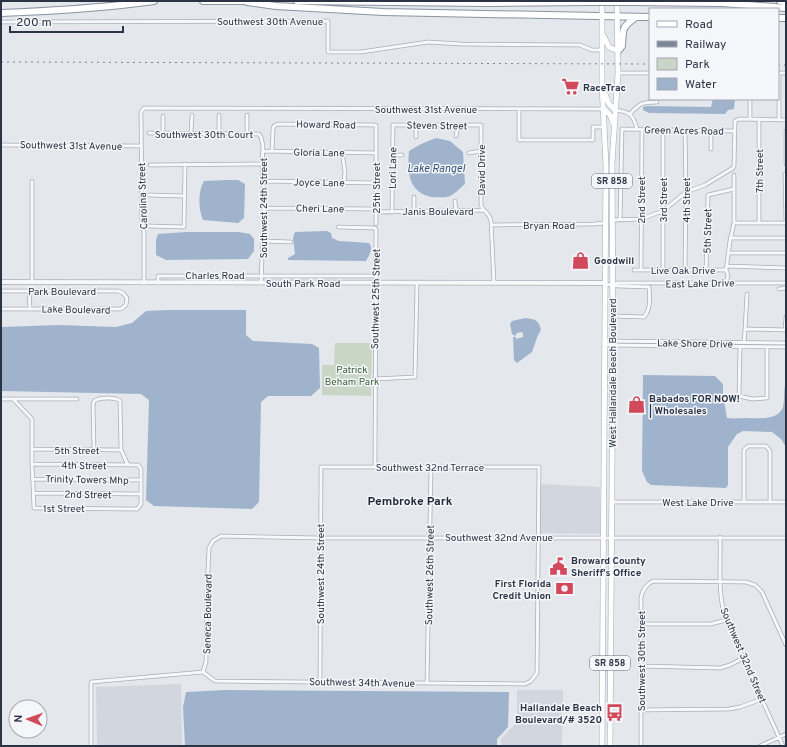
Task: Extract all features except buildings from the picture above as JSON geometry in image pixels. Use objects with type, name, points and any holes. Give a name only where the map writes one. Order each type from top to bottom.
[{"type":"highway","points":[[1,13],[58,11],[154,1]]},
{"type":"highway","points":[[203,1],[273,1]]},
{"type":"highway","points":[[297,1],[722,3],[786,8]]},
{"type":"highway","points":[[780,1],[786,2]]},
{"type":"highway","points":[[247,2],[276,6],[383,12],[649,17]]},
{"type":"highway","points":[[618,51],[622,46],[623,30],[626,24],[636,17]]},
{"type":"main road","name":"West Hallandale Beach Boulevard","points":[[602,1],[602,85],[605,127],[605,376],[602,746]]},
{"type":"main road","name":"West Hallandale Beach Boulevard","points":[[610,746],[612,316],[614,285],[612,162],[618,73],[617,1]]},
{"type":"main road","points":[[602,34],[609,47],[618,51]]},
{"type":"main road","points":[[602,85],[607,101],[611,108],[615,110]]},
{"type":"main road","points":[[604,109],[610,115],[614,130]]},
{"type":"main road","points":[[605,203],[609,216],[612,220]]},
{"type":"main road","points":[[605,376],[608,383],[608,412],[612,420]]},
{"type":"main road","points":[[604,421],[609,427],[608,456],[611,464]]},
{"type":"main road","points":[[603,594],[607,602],[606,626],[610,633]]},
{"type":"main road","points":[[603,634],[607,643],[607,669],[610,676]]},
{"type":"street","name":"Southwest 30th Avenue","points":[[1,22],[328,21],[328,52],[361,52],[428,42],[461,44],[580,45],[592,50],[602,50]]},
{"type":"street","points":[[618,73],[649,73]]},
{"type":"street","points":[[779,120],[779,73],[786,73]]},
{"type":"street","points":[[750,100],[750,119]]},
{"type":"street","points":[[630,114],[637,106],[644,102],[657,102]]},
{"type":"street","name":"Southwest 31st Avenue","points":[[142,109],[604,109]]},
{"type":"street","name":"Carolina Street","points":[[142,109],[141,146],[144,283]]},
{"type":"street","points":[[519,109],[519,140],[593,140],[593,127],[605,127]]},
{"type":"street","points":[[615,110],[625,111],[630,114],[634,119],[637,129]]},
{"type":"street","points":[[247,114],[247,134]]},
{"type":"street","points":[[191,133],[192,115]]},
{"type":"street","points":[[219,134],[220,115]]},
{"type":"street","points":[[163,116],[163,133]]},
{"type":"street","name":"Green Acres Road","points":[[620,220],[622,128],[734,131],[735,122],[739,119],[786,120]]},
{"type":"street","name":"7th Street","points":[[759,119],[759,223]]},
{"type":"street","name":"Howard Road","points":[[272,151],[273,129],[274,126],[278,124],[376,125],[376,153]]},
{"type":"street","name":"Steven Street","points":[[393,125],[480,126]]},
{"type":"street","name":"Lori Lane","points":[[392,212],[393,125]]},
{"type":"street","points":[[416,125],[416,137]]},
{"type":"street","points":[[456,136],[458,125]]},
{"type":"street","name":"David Drive","points":[[480,126],[481,205],[490,216],[492,225],[494,283]]},
{"type":"street","name":"2nd Street","points":[[641,270],[642,129]]},
{"type":"street","name":"3rd Street","points":[[662,129],[663,270]]},
{"type":"street","name":"4th Street","points":[[685,130],[685,271]]},
{"type":"street","points":[[711,130],[711,148]]},
{"type":"street","points":[[612,220],[641,219],[663,211],[686,192],[705,185],[733,168],[734,131]]},
{"type":"street","points":[[786,131],[786,164]]},
{"type":"street","name":"Southwest 30th Court","points":[[149,133],[259,134]]},
{"type":"street","name":"Southwest 24th Street","points":[[259,134],[261,137],[263,151],[262,164],[264,208],[261,283]]},
{"type":"street","name":"Southwest 31st Avenue","points":[[1,145],[141,146]]},
{"type":"street","name":"Gloria Lane","points":[[263,151],[376,153]]},
{"type":"street","points":[[469,153],[481,151]]},
{"type":"street","points":[[342,152],[345,172],[344,182]]},
{"type":"street","name":"25th Street","points":[[376,153],[376,226]]},
{"type":"street","points":[[392,155],[402,156]]},
{"type":"street","points":[[148,226],[184,227],[185,164]]},
{"type":"street","points":[[150,165],[262,164]]},
{"type":"street","points":[[734,223],[786,223],[785,174]]},
{"type":"street","name":"Live Oak Drive","points":[[634,270],[706,271],[726,268],[734,223],[734,175]]},
{"type":"street","points":[[32,181],[32,282]]},
{"type":"street","name":"Joyce Lane","points":[[263,181],[375,183]]},
{"type":"street","name":"5th Street","points":[[706,271],[708,194],[734,189]]},
{"type":"street","points":[[149,195],[184,196]]},
{"type":"street","points":[[414,196],[414,211]]},
{"type":"street","points":[[455,201],[456,212]]},
{"type":"street","name":"Cheri Lane","points":[[264,208],[392,212]]},
{"type":"street","name":"Janis Boulevard","points":[[392,212],[456,212],[484,210]]},
{"type":"street","name":"Bryan Road","points":[[492,225],[605,223]]},
{"type":"street","points":[[338,227],[376,226]]},
{"type":"street","name":"Southwest 25th Street","points":[[375,467],[374,378],[376,226]]},
{"type":"street","points":[[730,240],[786,238]]},
{"type":"street","points":[[263,242],[291,242]]},
{"type":"street","points":[[728,253],[786,253]]},
{"type":"street","points":[[726,283],[728,275],[726,268],[786,268]]},
{"type":"street","name":"Charles Road","points":[[158,283],[158,276],[376,276]]},
{"type":"street","name":"South Park Road","points":[[1,282],[605,283]]},
{"type":"street","points":[[374,378],[415,377],[417,283]]},
{"type":"street","points":[[605,283],[650,287],[650,304],[647,314],[644,317],[612,316]]},
{"type":"street","name":"East Lake Drive","points":[[614,285],[617,283],[786,283]]},
{"type":"street","points":[[779,289],[786,288]]},
{"type":"street","name":"Lake Boulevard","points":[[29,290],[30,308]]},
{"type":"street","name":"Park Boulevard","points":[[1,291],[118,291],[123,293],[127,298],[126,305],[122,309]]},
{"type":"street","points":[[744,343],[747,294]]},
{"type":"street","name":"Lake Boulevard","points":[[1,309],[122,309]]},
{"type":"street","points":[[745,330],[786,330],[786,317]]},
{"type":"street","name":"Lake Shore Drive","points":[[605,343],[786,343]]},
{"type":"street","points":[[740,343],[739,396],[752,399],[767,398],[768,343]]},
{"type":"street","name":"Lake Shore Drive","points":[[640,344],[786,347]]},
{"type":"street","points":[[1,399],[77,399]]},
{"type":"street","name":"1st Street","points":[[13,399],[32,419],[34,508],[137,509],[140,506],[141,468],[138,465],[135,465]]},
{"type":"street","points":[[94,450],[94,401],[97,399],[117,399],[120,401],[121,450],[128,465]]},
{"type":"street","points":[[744,502],[744,450],[748,446],[766,446],[770,451],[770,502]]},
{"type":"street","name":"5th Street","points":[[33,450],[121,450]]},
{"type":"street","name":"4th Street","points":[[32,464],[135,465]]},
{"type":"street","name":"Southwest 24th Street","points":[[320,682],[321,467]]},
{"type":"street","name":"Southwest 32nd Terrace","points":[[321,467],[538,467],[538,537]]},
{"type":"street","name":"Southwest 26th Street","points":[[427,683],[431,467]]},
{"type":"street","name":"Trinity Towers Mhp","points":[[33,479],[141,480]]},
{"type":"street","name":"2nd Street","points":[[34,493],[141,494]]},
{"type":"street","name":"West Lake Drive","points":[[611,502],[786,502]]},
{"type":"street","name":"Southwest 32nd Avenue","points":[[213,541],[221,536],[320,538],[786,538]]},
{"type":"street","name":"Southwest 34th Avenue","points":[[203,672],[215,681],[525,684],[531,681],[537,673],[538,537]]},
{"type":"street","name":"Southwest 32nd Street","points":[[720,537],[720,581],[722,606],[726,620],[783,746]]},
{"type":"street","name":"Seneca Boulevard","points":[[203,672],[206,662],[209,548],[213,541]]},
{"type":"street","name":"Southwest 30th Street","points":[[641,746],[640,710],[642,592],[644,588],[652,581],[720,581]]},
{"type":"street","points":[[720,581],[746,582],[755,585],[762,592],[786,645]]},
{"type":"street","points":[[641,624],[711,624],[726,620]]},
{"type":"street","points":[[641,666],[720,668],[730,665],[743,658]]},
{"type":"street","points":[[91,746],[91,682],[203,672]]},
{"type":"street","points":[[640,710],[729,709],[740,707],[762,699]]},
{"type":"street","points":[[760,746],[786,734]]},
{"type":"shaded area","points":[[540,484],[600,487],[600,534],[540,533]]},
{"type":"shaded area","points":[[181,684],[182,746],[97,746],[96,687]]},
{"type":"shaded area","points":[[517,690],[563,690],[562,746],[501,746],[501,739],[517,722]]},
{"type":"green space","name":"Patrick Beham Park","points":[[335,343],[372,343],[371,396],[322,395],[322,365],[334,365]]},
{"type":"water","points":[[713,100],[735,100],[734,109],[728,110],[725,114],[649,113],[643,110],[643,107],[647,106],[711,107]]},
{"type":"water","name":"Lake Rangel","points":[[436,138],[450,141],[463,152],[465,184],[448,197],[432,197],[424,195],[414,186],[409,173],[409,151]]},
{"type":"water","points":[[238,180],[245,184],[244,218],[238,223],[203,220],[199,200],[204,181]]},
{"type":"water","points":[[327,231],[331,233],[332,238],[339,241],[369,243],[371,250],[366,261],[288,260],[288,258],[295,254],[293,238],[295,232]]},
{"type":"water","points":[[186,232],[239,232],[250,234],[254,239],[254,251],[248,259],[166,260],[156,255],[156,240],[158,234]]},
{"type":"water","points":[[246,310],[246,335],[253,341],[312,344],[319,348],[320,388],[311,396],[268,396],[261,402],[259,502],[252,509],[154,506],[146,500],[149,400],[141,394],[1,391],[1,327],[59,325],[116,327],[132,323],[146,311]]},
{"type":"water","points":[[525,318],[536,321],[541,330],[532,352],[517,363],[514,360],[513,337],[516,337],[516,339],[523,337],[523,333],[517,333],[515,336],[512,334],[510,324],[512,321]]},
{"type":"water","points":[[643,375],[715,376],[723,384],[723,395],[727,418],[767,418],[777,415],[783,407],[786,382],[786,447],[781,439],[772,432],[743,431],[737,434],[728,447],[728,485],[726,488],[651,485],[647,482],[642,471]]},
{"type":"water","points":[[786,447],[786,468],[785,461]]},
{"type":"water","points":[[225,690],[509,692],[508,727],[497,739],[497,746],[185,746],[183,707],[186,692]]},
{"type":"railway","points":[[1,62],[649,64]]},
{"type":"railway","points":[[779,65],[786,65]]},
{"type":"place","name":"RaceTrac","points":[[570,87]]},
{"type":"place","name":"Goodwill","points":[[581,260]]},
{"type":"place","name":"Babados FOR NOW! | Wholesales","points":[[636,404]]},
{"type":"place","name":"Broward County Sheriff's Office","points":[[558,566]]},
{"type":"place","name":"First Florida Credit Union","points":[[564,589]]},
{"type":"place","name":"Hallandale Beach Boulevard/# 3520","points":[[615,713]]},
{"type":"district","name":"Pembroke Park","points":[[410,501]]}]
